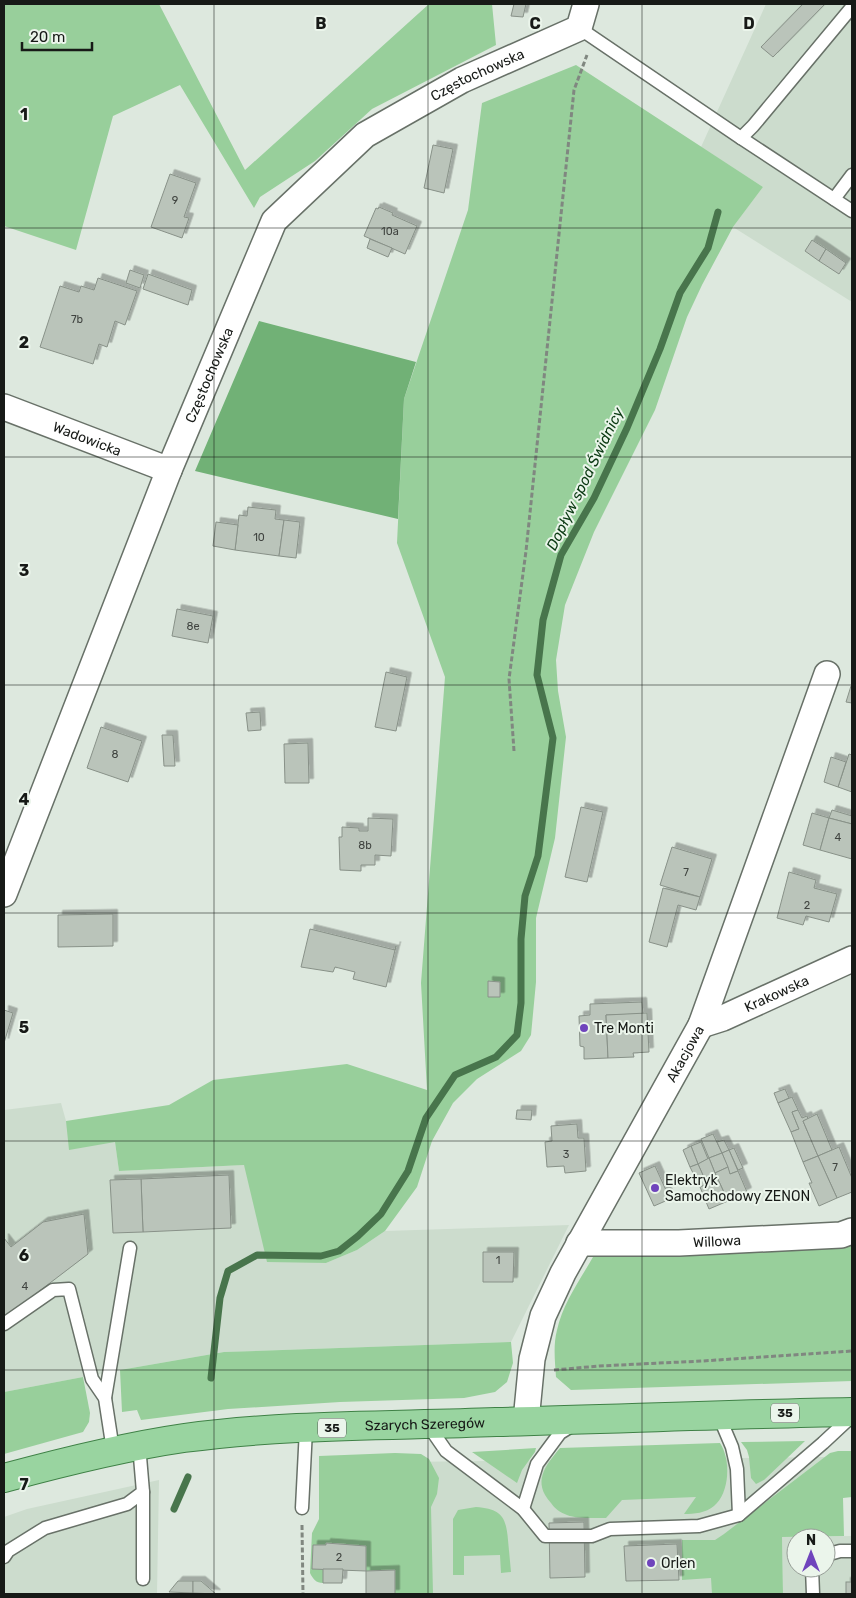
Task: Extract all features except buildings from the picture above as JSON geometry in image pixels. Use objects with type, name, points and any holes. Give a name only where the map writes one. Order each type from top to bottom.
[{"type":"main road","name":"Szarych Szeregów","points":[[4,1478],[126,1448],[223,1434],[306,1428],[718,1414],[852,1414]]},
{"type":"street","points":[[586,4],[586,33]]},
{"type":"street","name":"Częstochowska","points":[[4,894],[170,470],[274,221],[365,135],[462,80],[586,33]]},
{"type":"street","name":"Wadowicka","points":[[4,407],[170,470]]},
{"type":"street","name":"Akacjowa","points":[[526,1422],[532,1360],[543,1316],[563,1273],[701,1025],[828,674]]},
{"type":"street","name":"Krakowska","points":[[701,1025],[723,1018],[852,959]]},
{"type":"street","name":"Willowa","points":[[580,1243],[679,1243],[841,1235],[852,1231]]},
{"type":"lane","points":[[741,138],[852,7]]},
{"type":"lane","points":[[586,33],[852,211]]},
{"type":"lane","points":[[834,199],[852,175]]},
{"type":"lane","points":[[104,1398],[130,1248]]},
{"type":"lane","points":[[4,1324],[53,1290],[69,1289],[92,1379],[104,1398],[126,1448],[142,1492],[143,1579]]},
{"type":"lane","points":[[718,1414],[732,1447],[737,1469],[739,1515]]},
{"type":"lane","points":[[428,1425],[446,1451],[523,1509],[545,1536],[592,1536],[610,1529],[699,1526],[739,1515],[822,1443],[852,1414]]},
{"type":"lane","points":[[523,1509],[537,1464],[560,1433],[581,1419]]},
{"type":"lane","points":[[302,1508],[306,1428]]},
{"type":"lane","points":[[4,1557],[8,1552],[44,1528],[126,1504],[142,1492]]},
{"type":"lane","points":[[836,1552],[852,1551]]},
{"type":"lane","points":[[812,1578],[813,1594]]},
{"type":"path","points":[[514,752],[509,679],[526,551],[574,90],[586,33]]},
{"type":"path","points":[[531,1372],[599,1366],[852,1351]]},
{"type":"path","points":[[302,1508],[303,1594]]},
{"type":"shaded area","points":[[766,4],[852,4],[852,302],[733,227],[763,187],[701,147]]},
{"type":"shaded area","points":[[61,1103],[66,1121],[115,1142],[119,1171],[244,1165],[311,1262],[326,1263],[357,1250],[385,1231],[569,1225],[511,1342],[224,1352],[4,1392],[4,1110]]},
{"type":"shaded area","points":[[825,1457],[775,1495],[746,1594],[406,1594],[402,1462]]},
{"type":"shaded area","points":[[159,1480],[157,1594],[4,1594],[4,1517],[27,1509]]},
{"type":"shaded area","points":[[836,1536],[852,1536],[852,1594],[783,1594],[782,1537],[786,1537],[786,1578],[836,1578]]},
{"type":"green space","points":[[4,4],[159,4],[245,170],[429,4],[492,4],[496,45],[372,109],[315,161],[260,197],[254,208],[180,85],[113,116],[76,250],[4,226]]},
{"type":"green space","points":[[576,65],[763,187],[733,227],[702,285],[687,317],[655,410],[594,532],[565,605],[556,660],[558,691],[566,737],[555,838],[536,918],[536,982],[531,1035],[521,1051],[477,1079],[453,1103],[432,1141],[417,1187],[385,1231],[357,1250],[326,1263],[267,1262],[244,1165],[119,1171],[115,1142],[69,1150],[66,1121],[169,1105],[213,1080],[347,1064],[427,1090],[421,983],[445,677],[397,543],[404,399],[468,210],[482,103]]},
{"type":"green space","points":[[259,321],[416,362],[404,399],[398,519],[195,471]]},
{"type":"green space","points":[[852,1245],[852,1381],[571,1390],[556,1377],[555,1342],[563,1310],[593,1257],[755,1252]]},
{"type":"green space","points":[[511,1342],[513,1363],[507,1382],[495,1392],[464,1398],[340,1402],[228,1409],[141,1420],[137,1410],[122,1412],[120,1370],[224,1352]]},
{"type":"green space","points":[[83,1377],[90,1413],[89,1422],[83,1432],[4,1454],[4,1392]]},
{"type":"green space","points":[[805,1441],[764,1480],[756,1484],[751,1478],[749,1457],[747,1450],[741,1442]]},
{"type":"green space","points":[[720,1443],[726,1458],[726,1485],[714,1506],[700,1513],[684,1514],[696,1497],[622,1500],[606,1518],[576,1517],[560,1512],[552,1505],[542,1488],[543,1474],[560,1448]]},
{"type":"green space","points":[[536,1448],[522,1470],[517,1483],[472,1452]]},
{"type":"green space","points":[[852,1451],[852,1497],[843,1498],[844,1536],[836,1536],[836,1528],[786,1528],[786,1537],[782,1537],[783,1594],[712,1594],[711,1578],[682,1580],[682,1540],[715,1540],[830,1453]]},
{"type":"green space","points":[[395,1453],[421,1454],[429,1459],[439,1478],[437,1494],[431,1507],[433,1594],[395,1594],[395,1570],[366,1571],[366,1546],[326,1543],[326,1545],[313,1545],[312,1569],[323,1569],[323,1583],[317,1581],[310,1573],[312,1533],[319,1519],[319,1456]]},
{"type":"green space","points":[[476,1507],[497,1512],[504,1520],[511,1572],[501,1573],[500,1555],[464,1556],[464,1575],[453,1575],[453,1519],[458,1510]]},
{"type":"waterway","name":"Dopływ spod Świdnicy","points":[[211,1378],[220,1298],[228,1271],[257,1255],[321,1256],[339,1251],[358,1236],[381,1214],[408,1171],[426,1118],[455,1075],[496,1057],[517,1035],[521,1003],[521,939],[525,896],[538,856],[553,738],[537,675],[543,620],[561,555],[594,498],[627,428],[660,349],[680,293],[708,248],[718,212]]},
{"type":"waterway","name":"Dopływ spod Świdnicy","points":[[174,1509],[188,1477]]},
{"type":"place","name":"Tre Monti","points":[[584,1028]]},
{"type":"place","name":"Elektryk Samochodowy ZENON","points":[[655,1188]]},
{"type":"place","name":"Orlen","points":[[651,1563]]}]
